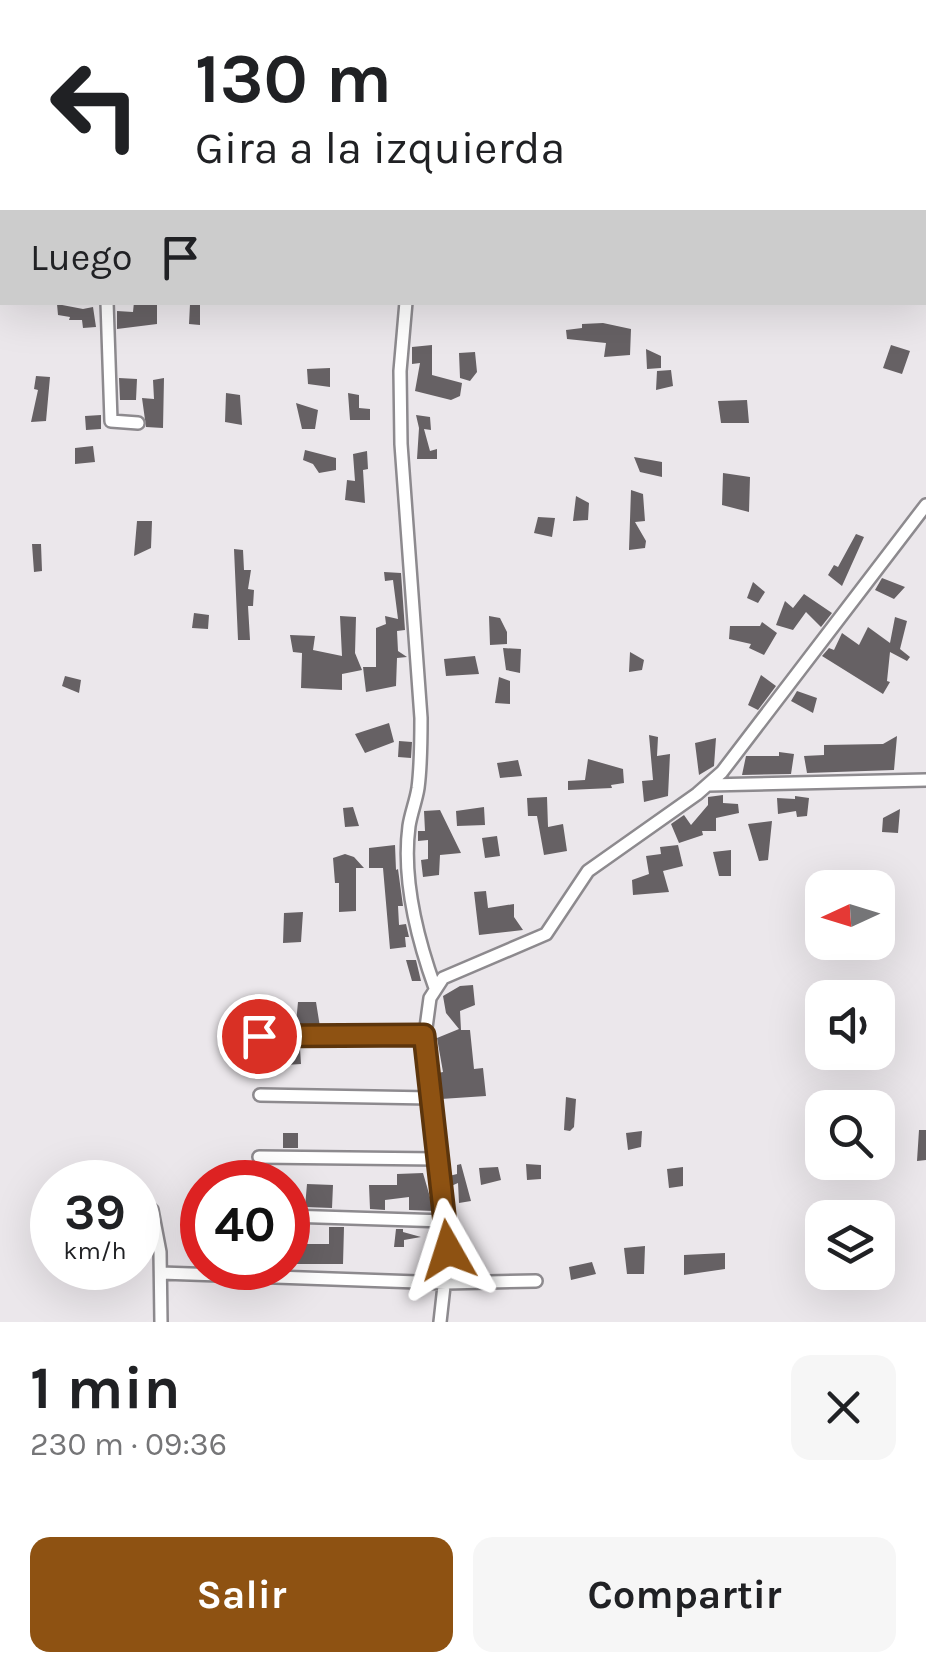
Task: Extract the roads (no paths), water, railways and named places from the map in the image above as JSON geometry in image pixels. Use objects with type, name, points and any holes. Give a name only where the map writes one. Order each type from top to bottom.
[{"type":"street","points":[[107,305],[111,421],[138,423]]},
{"type":"street","points":[[406,305],[400,371],[402,444],[421,718],[421,760],[409,828],[409,855],[413,918],[435,988]]},
{"type":"street","points":[[440,1322],[446,1283],[445,1221],[424,1035],[435,988],[443,978],[546,934],[588,871],[708,785],[734,757],[926,505]]},
{"type":"street","points":[[708,785],[926,780]]},
{"type":"street","points":[[259,1036],[424,1035]]},
{"type":"street","points":[[260,1095],[431,1098]]},
{"type":"street","points":[[258,1157],[437,1159]]},
{"type":"street","points":[[310,1217],[445,1221]]},
{"type":"street","points":[[160,1266],[161,1322]]},
{"type":"street","points":[[161,1273],[446,1283],[536,1281]]}]
